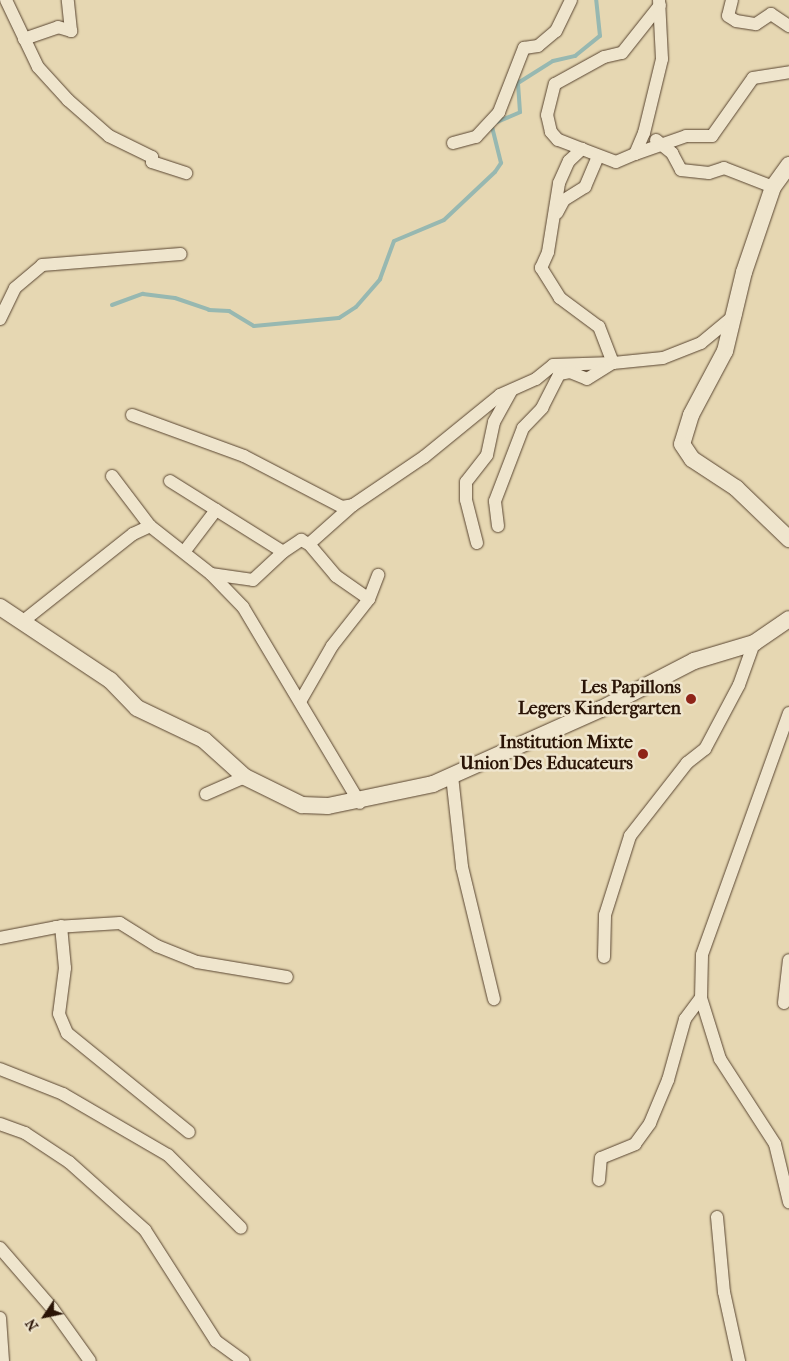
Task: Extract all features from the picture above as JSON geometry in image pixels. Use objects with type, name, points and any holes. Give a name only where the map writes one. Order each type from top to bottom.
[{"type":"street","points":[[6,0],[38,67],[91,122],[109,136],[152,157],[152,162],[186,173]]},
{"type":"street","points":[[24,39],[58,27],[71,31],[68,0]]},
{"type":"street","points":[[453,142],[476,137],[499,112],[524,48],[538,46],[556,31],[571,0]]},
{"type":"street","points":[[732,0],[728,16],[736,21],[756,24],[771,14],[789,26]]},
{"type":"street","points":[[635,154],[648,122],[662,59],[659,2]]},
{"type":"street","points":[[659,2],[622,53],[604,57],[554,84],[547,115],[551,132],[558,140],[598,157],[616,162],[657,142],[686,136],[712,136],[753,78],[789,72]]},
{"type":"street","points":[[648,122],[657,142],[672,153],[680,170],[709,173],[724,168],[773,187]]},
{"type":"street","points":[[582,149],[562,171],[554,217],[541,268],[560,298],[599,328],[613,363]]},
{"type":"street","points":[[554,217],[564,200],[581,192],[598,157]]},
{"type":"street","points":[[789,165],[773,187],[744,272],[736,314],[682,444],[692,460],[736,488],[789,540]]},
{"type":"street","points":[[0,319],[14,288],[42,265],[181,254]]},
{"type":"street","points":[[309,544],[353,505],[511,391],[557,363],[613,363],[664,358],[701,343],[736,314]]},
{"type":"street","points":[[498,526],[495,501],[523,428],[542,408],[559,374],[570,372],[587,379],[613,363]]},
{"type":"street","points":[[477,543],[466,500],[466,482],[487,455],[494,422],[511,391]]},
{"type":"street","points":[[132,415],[244,456],[342,506],[353,505]]},
{"type":"street","points":[[112,476],[150,526],[211,574],[243,607],[301,700],[360,803]]},
{"type":"street","points":[[170,481],[282,552]]},
{"type":"street","points":[[184,552],[216,510]]},
{"type":"street","points":[[22,622],[132,534],[150,526]]},
{"type":"street","points":[[211,574],[253,580],[282,552],[301,540],[309,544],[336,576],[369,599]]},
{"type":"street","points":[[301,700],[332,646],[369,599],[378,575]]},
{"type":"street","points":[[2,605],[22,622],[110,680],[137,708],[204,740],[245,777],[302,805],[360,803],[452,776],[601,709],[702,658],[754,643],[789,619]]},
{"type":"street","points":[[604,957],[605,915],[630,836],[686,763],[709,744],[739,685],[754,643]]},
{"type":"street","points":[[789,713],[702,956],[701,998],[720,1059],[775,1144],[789,1202]]},
{"type":"street","points":[[452,776],[462,867],[494,999]]},
{"type":"street","points":[[206,794],[245,777]]},
{"type":"street","points":[[0,938],[61,926],[120,923],[197,962],[287,977]]},
{"type":"street","points":[[61,926],[65,968],[58,1014],[67,1033],[190,1132]]},
{"type":"street","points":[[784,1002],[789,960]]},
{"type":"street","points":[[599,1180],[601,1158],[636,1144],[650,1123],[668,1080],[679,1034],[701,998]]},
{"type":"street","points":[[0,1069],[63,1094],[168,1155],[241,1228]]},
{"type":"street","points":[[0,1124],[25,1133],[69,1162],[145,1230],[216,1341],[244,1361]]},
{"type":"street","points":[[775,1144],[789,1148]]},
{"type":"street","points":[[717,1217],[724,1292],[739,1361]]},
{"type":"street","points":[[0,1248],[52,1308],[90,1361]]},
{"type":"street","points":[[0,1318],[3,1361]]},
{"type":"waterway","points":[[497,122],[520,112],[518,83],[553,61],[575,56],[600,36],[596,0]]},
{"type":"waterway","points":[[112,305],[143,294],[175,298],[209,310],[229,311],[254,326],[339,318],[356,307],[380,279],[394,241],[444,220],[495,172],[501,163],[492,127]]},
{"type":"place","name":"Les Papillons Legers Kindergarten","points":[[691,699]]},
{"type":"place","name":"Institution Mixte Union Des Educateurs","points":[[643,754]]}]
